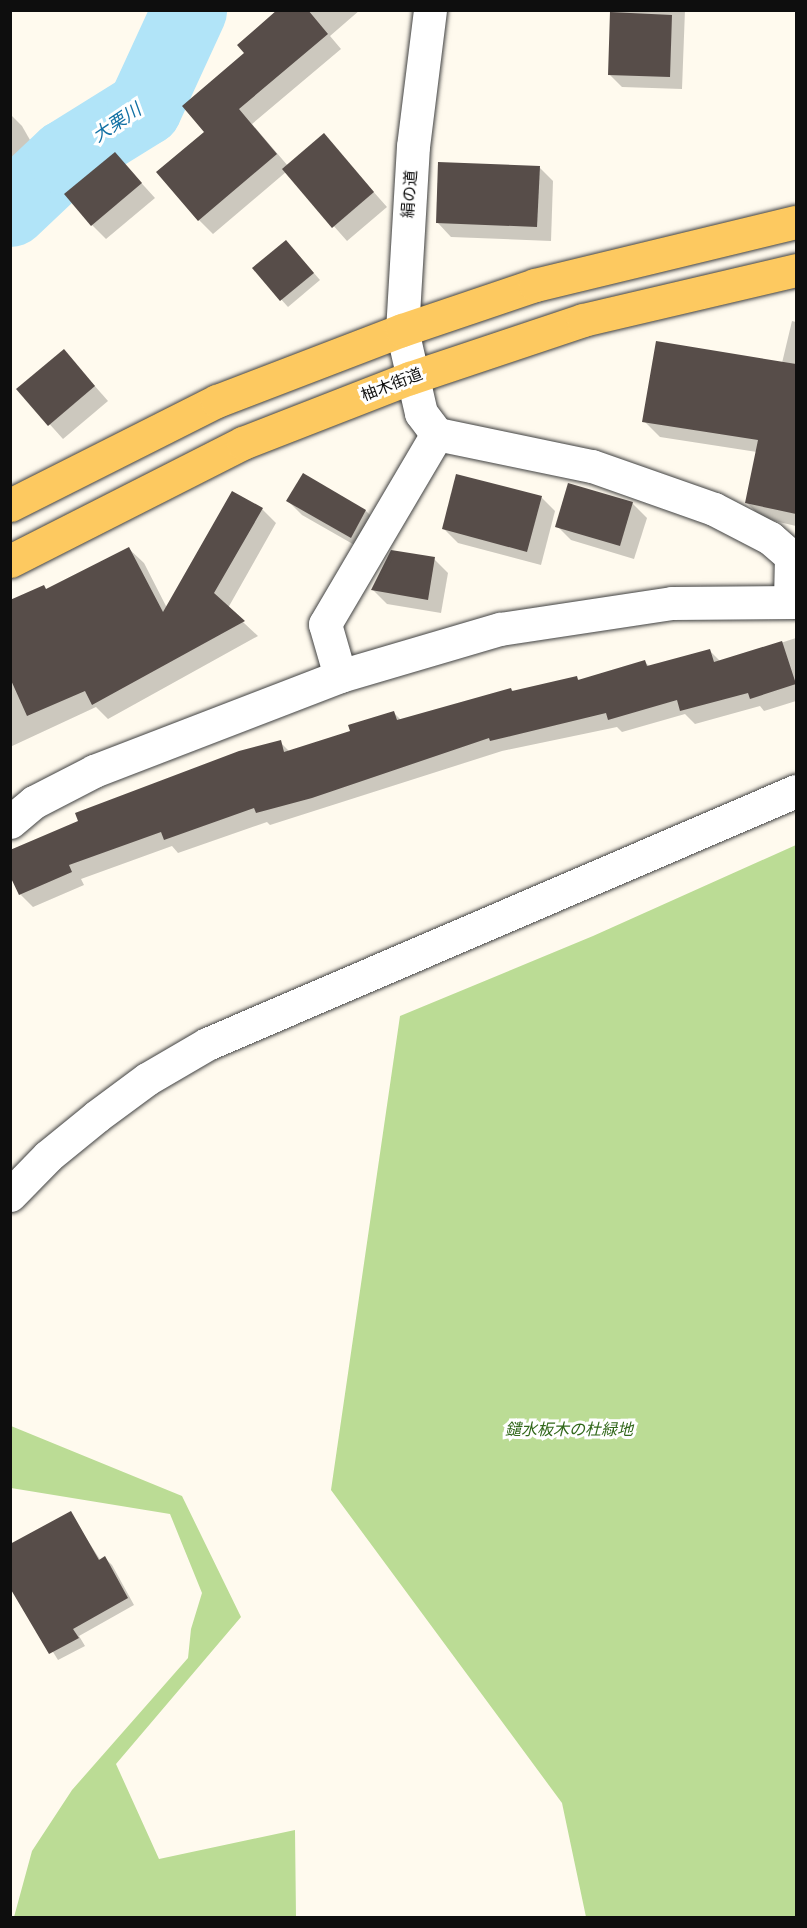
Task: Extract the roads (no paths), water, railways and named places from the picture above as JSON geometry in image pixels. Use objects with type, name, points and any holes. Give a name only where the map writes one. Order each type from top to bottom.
[{"type":"main road","points":[[10,505],[217,401],[402,330],[535,285],[796,222]]},
{"type":"main road","name":"柚木街道","points":[[10,561],[243,443],[411,378],[583,320],[796,270]]},
{"type":"street","name":"絹の道","points":[[430,10],[413,146],[402,330],[411,378],[421,413],[437,434]]},
{"type":"street","points":[[10,822],[34,802],[94,771],[340,676],[500,629],[672,603],[793,602],[792,556],[770,538],[714,509],[592,466],[437,434],[325,624],[340,676]]},
{"type":"street","points":[[10,1195],[48,1156],[97,1116],[147,1079],[207,1044],[796,791]]},
{"type":"waterway","name":"大栗川","points":[[10,209],[65,157],[144,108],[189,10]]},
{"type":"park label","name":"鑓水板木の杜緑地","points":[[569,1430]]}]
